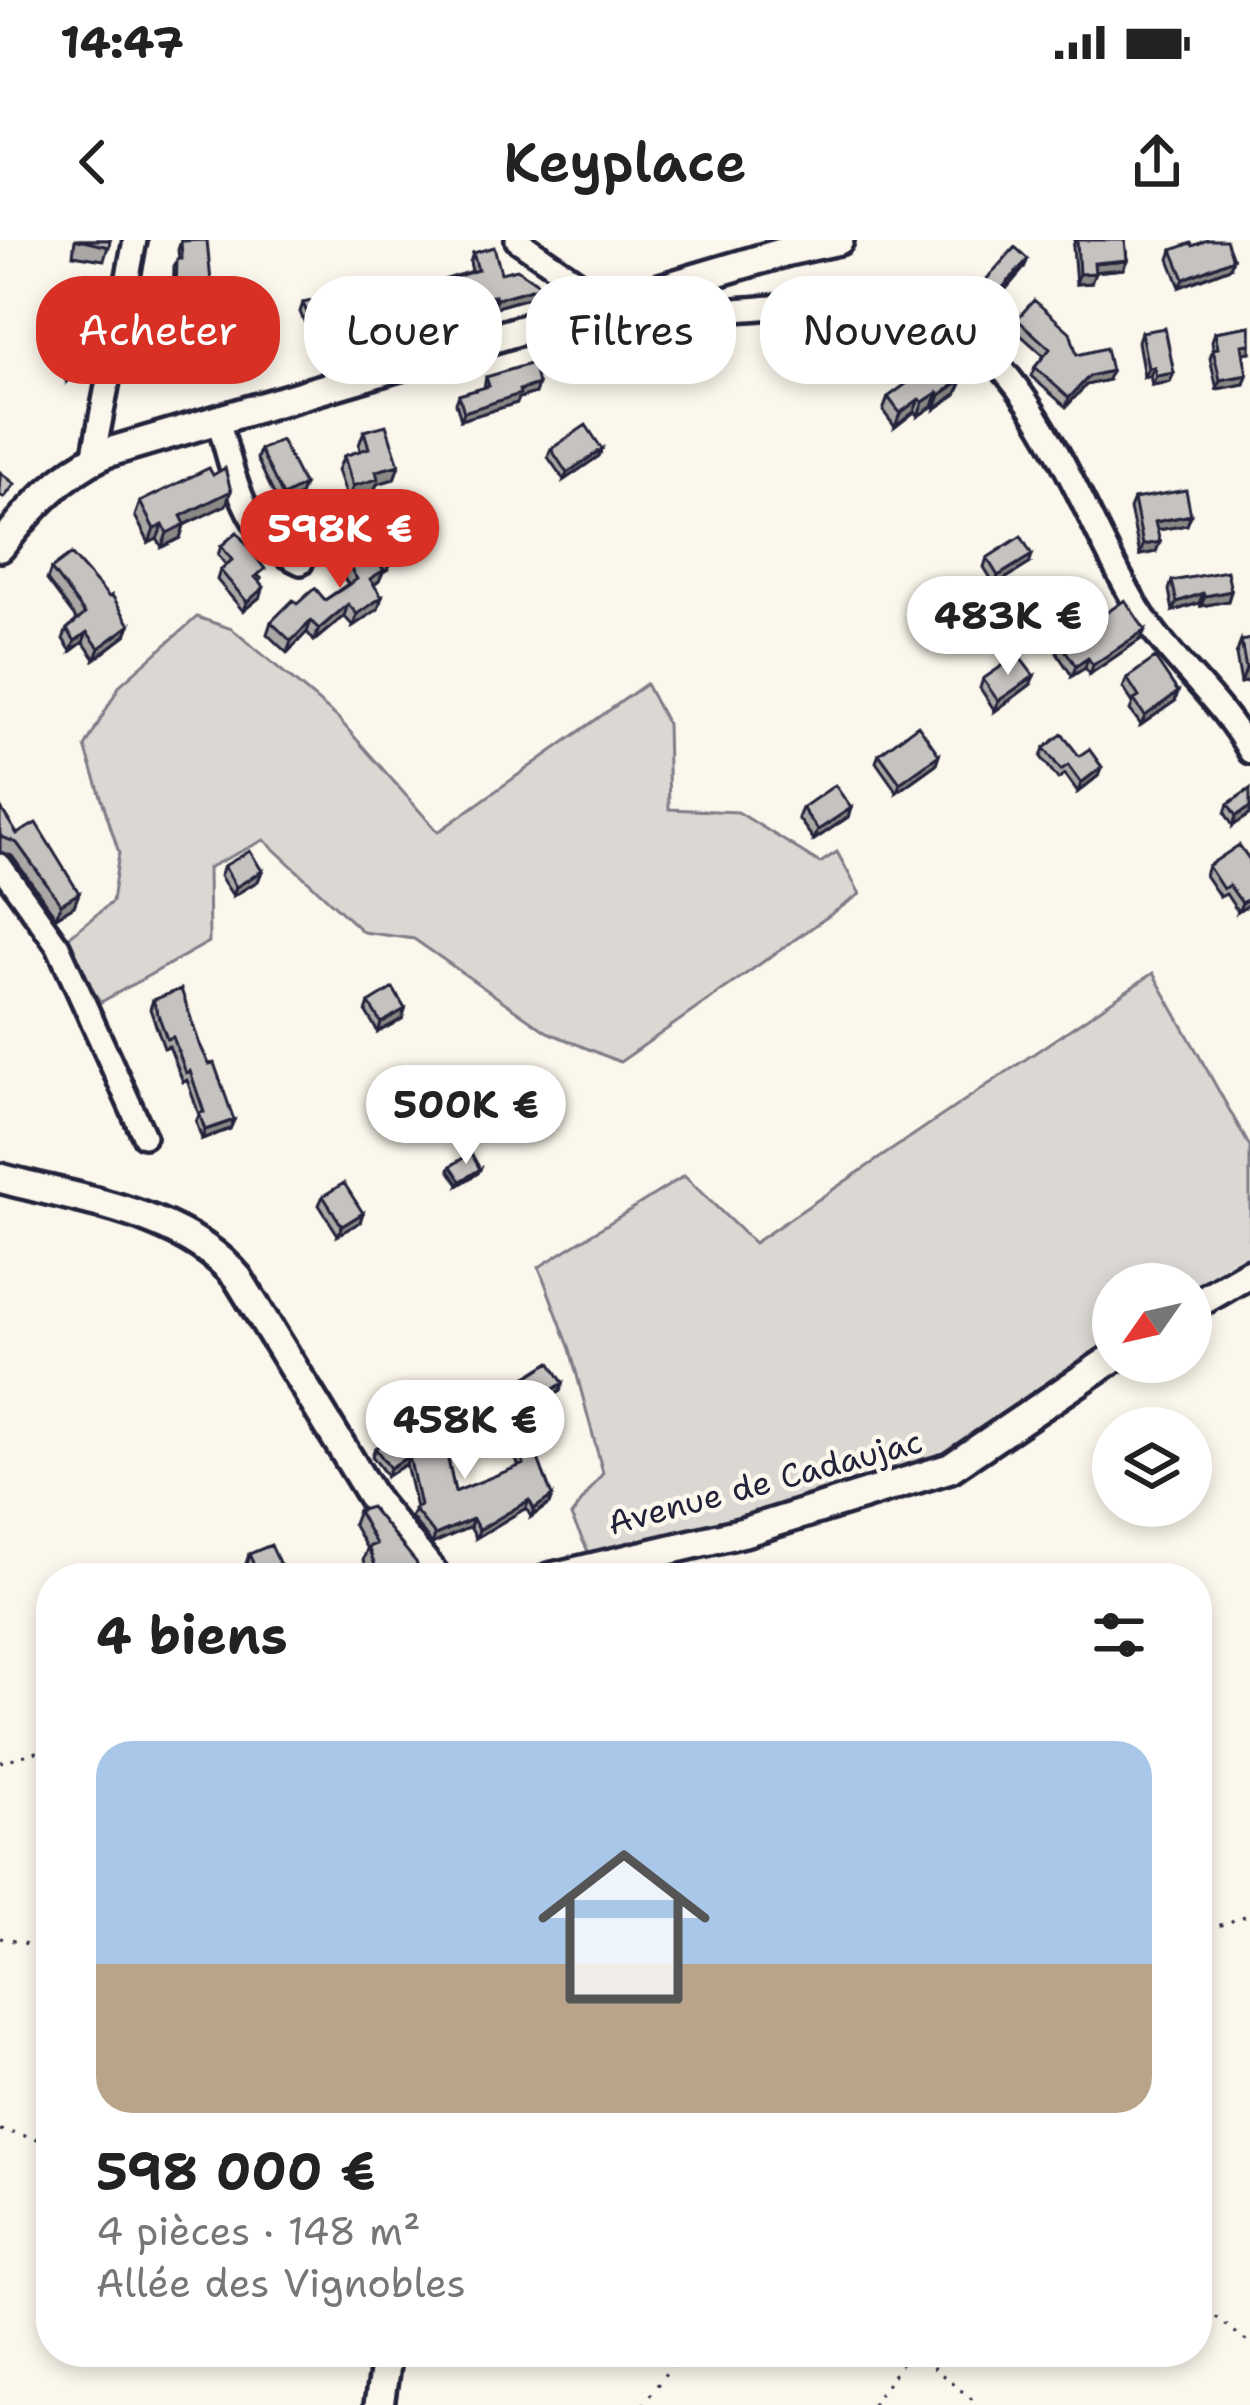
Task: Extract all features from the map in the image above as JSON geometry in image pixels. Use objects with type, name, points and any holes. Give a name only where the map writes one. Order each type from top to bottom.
[{"type":"street","points":[[93,459],[135,240]]},
{"type":"street","points":[[517,240],[569,276]]},
{"type":"street","points":[[711,276],[839,240]]},
{"type":"street","points":[[736,310],[836,302],[896,307],[940,317],[960,331],[1003,370],[1029,407],[1065,464],[1139,609],[1219,704],[1250,752]]},
{"type":"street","points":[[0,548],[48,491],[93,459],[526,331]]},
{"type":"street","points":[[218,420],[241,502],[282,554],[301,563]]},
{"type":"street","points":[[0,865],[58,946],[144,1136]]},
{"type":"street","points":[[0,1178],[163,1223],[216,1254],[238,1278],[376,1503],[424,1563]]},
{"type":"street","points":[[1212,1295],[1250,1273]]},
{"type":"street","name":"Avenue de Cadaujac","points":[[613,1563],[744,1532],[950,1468],[1092,1372]]},
{"type":"street","points":[[379,2405],[385,2367]]},
{"type":"path","points":[[0,1762],[36,1752]]},
{"type":"path","points":[[1212,1928],[1250,1914]]},
{"type":"path","points":[[0,1938],[36,1946]]},
{"type":"path","points":[[0,2130],[36,2138]]},
{"type":"path","points":[[1212,2314],[1250,2344]]},
{"type":"path","points":[[643,2405],[670,2367]]},
{"type":"path","points":[[872,2405],[901,2367]]},
{"type":"path","points":[[931,2367],[980,2405]]},
{"type":"shaded area","points":[[197,617],[232,629],[337,717],[438,832],[646,684],[667,724],[669,809],[738,812],[820,863],[837,852],[860,894],[620,1062],[547,1032],[414,939],[363,932],[264,840],[208,868],[209,942],[101,1002],[58,946],[112,902],[119,853],[85,747],[120,685]]},
{"type":"shaded area","points":[[1153,973],[1250,1147],[1250,1279],[1212,1301],[1212,1263],[1092,1263],[1092,1371],[921,1472],[594,1563],[571,1516],[603,1473],[570,1349],[539,1267],[684,1176],[754,1243]]},
{"type":"building","points":[[78,240],[110,240],[109,247]]},
{"type":"building","points":[[207,240],[210,276],[177,276],[181,241]]},
{"type":"building","points":[[1077,240],[1125,240],[1127,260],[1094,263],[1095,273],[1079,274]]},
{"type":"building","points":[[1226,240],[1233,259],[1184,279],[1172,250]]},
{"type":"building","points":[[494,247],[501,273],[517,269],[527,276],[526,291],[502,297],[502,276],[459,276],[478,270],[473,253]]},
{"type":"building","points":[[1015,247],[1028,259],[1013,276],[989,276]]},
{"type":"building","points":[[1034,300],[1070,332],[1077,355],[1106,348],[1111,371],[1089,376],[1069,398],[1035,367],[1050,349],[1020,322]]},
{"type":"building","points":[[1250,326],[1250,344],[1242,345],[1247,375],[1220,380],[1213,349],[1218,348],[1215,332]]},
{"type":"building","points":[[1165,328],[1174,373],[1156,376],[1154,367],[1148,368],[1141,332]]},
{"type":"building","points":[[526,365],[526,384],[538,384],[464,412],[459,395],[502,384],[502,372]]},
{"type":"building","points":[[906,384],[955,384],[900,413],[888,397]]},
{"type":"building","points":[[386,425],[399,465],[376,471],[378,479],[353,486],[344,456],[369,448],[364,431]]},
{"type":"building","points":[[586,425],[602,449],[567,473],[551,449]]},
{"type":"building","points":[[281,440],[304,485],[283,496],[260,450]]},
{"type":"building","points":[[209,468],[213,475],[225,468],[231,491],[181,516],[185,524],[167,533],[163,525],[154,529],[140,502]]},
{"type":"building","points":[[0,472],[15,484],[4,498],[0,495]]},
{"type":"building","points":[[1186,490],[1191,515],[1155,522],[1160,542],[1143,545],[1134,499]]},
{"type":"building","points":[[350,496],[353,511],[339,523],[332,501]]},
{"type":"building","points":[[388,531],[397,545],[388,551],[392,557],[380,565],[384,570],[370,579],[382,597],[357,614],[348,604],[319,629],[311,621],[291,641],[271,622],[293,600],[297,604],[315,588],[325,600],[357,579],[348,565],[356,560],[353,555]]},
{"type":"building","points":[[237,532],[265,569],[255,577],[264,587],[247,602],[220,570],[232,560],[221,546]]},
{"type":"building","points":[[1021,536],[1032,555],[998,576],[987,558]]},
{"type":"building","points":[[71,554],[112,595],[130,625],[99,648],[87,632],[75,641],[67,629],[85,614],[51,569]]},
{"type":"building","points":[[1227,571],[1231,591],[1203,593],[1177,602],[1172,581]]},
{"type":"building","points":[[1125,600],[1145,630],[1093,665],[1088,658],[1076,666],[1061,644]]},
{"type":"building","points":[[1250,639],[1250,668],[1246,669],[1241,641]]},
{"type":"building","points":[[1018,655],[1034,676],[998,701],[983,679]]},
{"type":"building","points":[[1155,658],[1178,692],[1145,716],[1127,678]]},
{"type":"building","points":[[918,725],[939,755],[900,783],[879,754]]},
{"type":"building","points":[[1062,734],[1079,756],[1089,749],[1102,767],[1081,783],[1068,765],[1061,770],[1044,748]]},
{"type":"building","points":[[835,785],[851,808],[818,830],[802,808]]},
{"type":"building","points":[[1250,789],[1250,807],[1236,816],[1228,804]]},
{"type":"building","points":[[0,807],[17,834],[36,823],[79,893],[61,904],[17,843],[0,835]]},
{"type":"building","points":[[1239,845],[1250,860],[1250,898],[1242,903],[1229,885],[1223,889],[1208,866]]},
{"type":"building","points":[[250,851],[262,871],[236,887],[224,866]]},
{"type":"building","points":[[393,988],[405,1009],[381,1023],[369,1003]]},
{"type":"building","points":[[181,989],[234,1120],[205,1130],[190,1071],[186,1073],[173,1037],[167,1039],[153,1000]]},
{"type":"building","points":[[471,1153],[480,1169],[461,1181],[451,1166]]},
{"type":"building","points":[[344,1183],[363,1213],[342,1226],[323,1196]]},
{"type":"building","points":[[550,1362],[563,1383],[522,1409],[512,1392],[520,1387],[517,1383]]},
{"type":"building","points":[[450,1426],[454,1443],[445,1446],[455,1492],[524,1464],[512,1435],[527,1429],[552,1496],[534,1509],[529,1500],[479,1530],[473,1519],[435,1535],[414,1509],[420,1506],[409,1456],[390,1468],[375,1448]]},
{"type":"building","points":[[371,1507],[416,1563],[374,1563],[368,1547],[376,1544],[358,1511]]},
{"type":"building","points":[[271,1545],[279,1563],[253,1563],[249,1554]]}]
